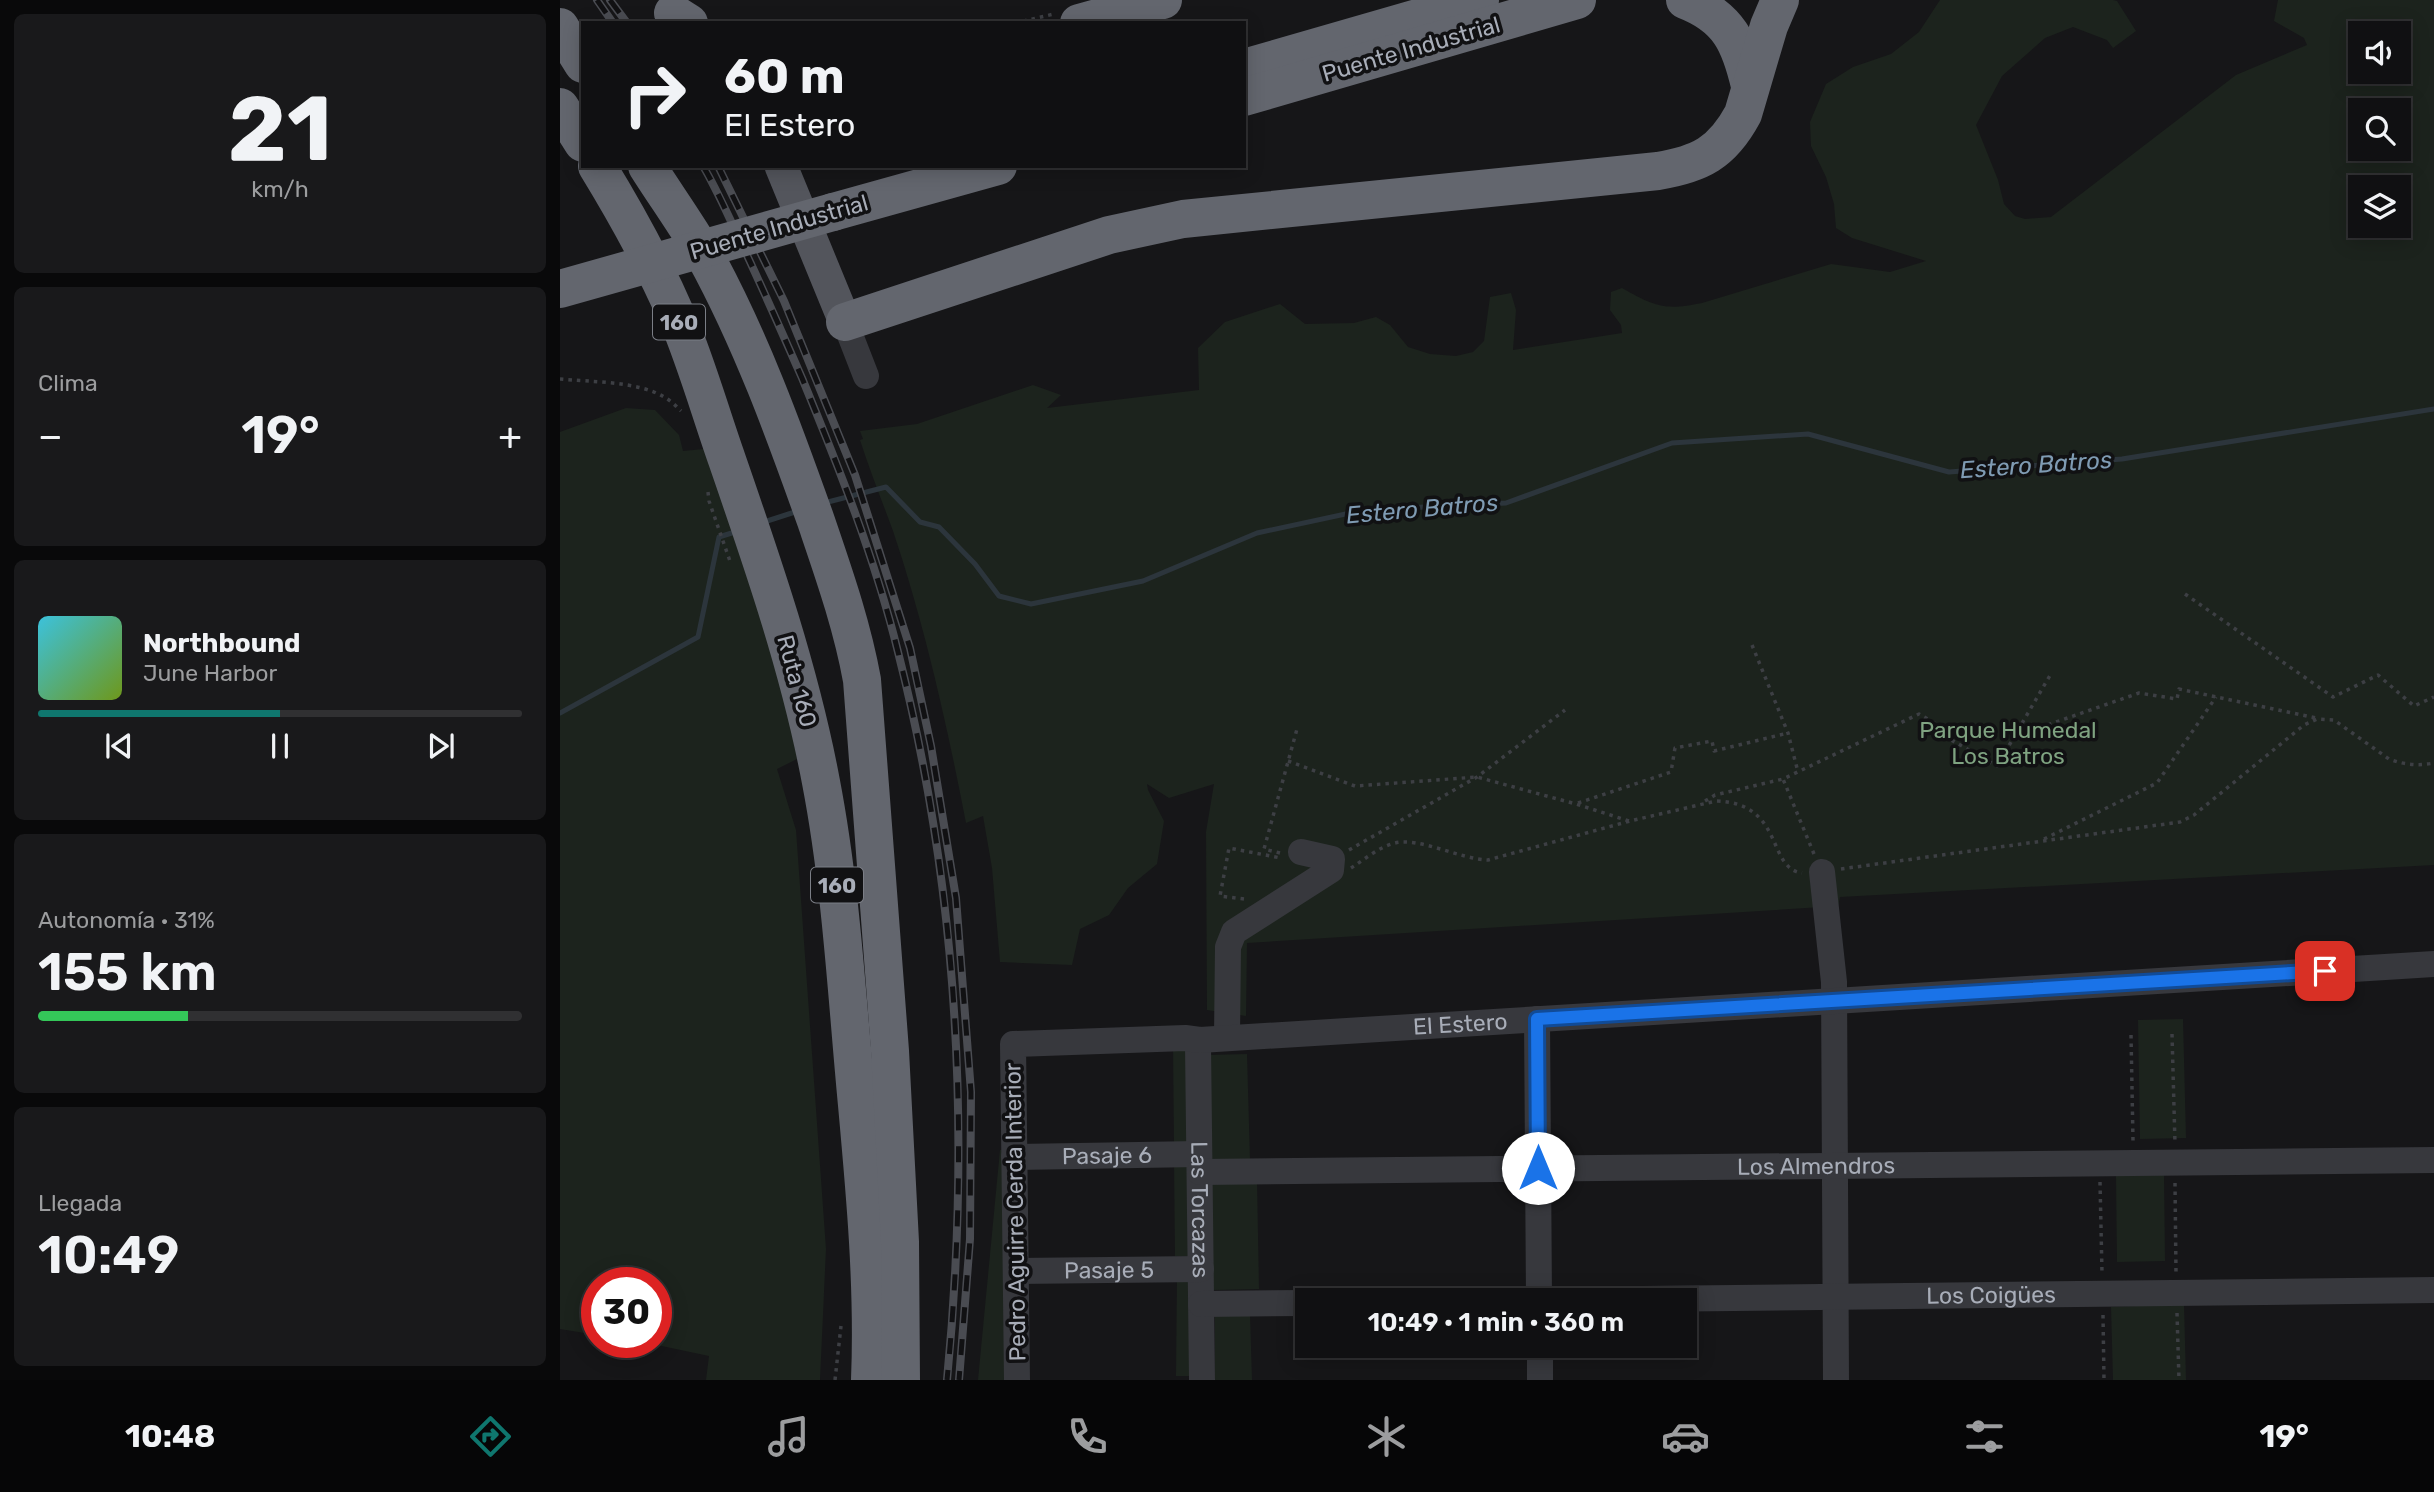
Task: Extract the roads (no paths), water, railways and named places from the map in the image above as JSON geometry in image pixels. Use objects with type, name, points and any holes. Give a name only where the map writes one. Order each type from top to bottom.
[{"type":"highway","points":[[1086,21],[1163,0]]},
{"type":"highway","name":"Puente Industrial","points":[[1246,67],[1480,0]]},
{"type":"highway","name":"Puente Industrial","points":[[1246,96],[1577,0]]},
{"type":"highway","points":[[1685,0],[1714,15],[1727,27],[1738,44],[1750,86]]},
{"type":"highway","points":[[845,322],[1109,235],[1183,219],[1658,171],[1690,164],[1712,153],[1728,139],[1743,114],[1769,26],[1780,0]]},
{"type":"highway","points":[[560,27],[581,61]]},
{"type":"highway","points":[[560,107],[581,141]]},
{"type":"highway","name":"Ruta 160","points":[[598,168],[640,239],[676,316],[742,562],[785,638],[810,731],[830,836],[883,1230]]},
{"type":"highway","name":"Puente Industrial","points":[[560,289],[827,200],[894,168]]},
{"type":"highway","name":"Puente Industrial","points":[[560,262],[827,200],[988,168]]},
{"type":"highway","name":"Ruta 160","points":[[654,177],[684,234],[786,470],[807,532],[826,633],[850,721],[863,782],[875,870],[889,1038],[883,1230]]},
{"type":"highway","points":[[883,1230],[918,1236],[924,1249],[916,1380]]},
{"type":"highway","name":"160","points":[[870,1380],[871,1326],[883,1230]]},
{"type":"highway","name":"160","points":[[883,1230],[902,1325],[901,1380]]},
{"type":"main road","points":[[782,168],[845,322]]},
{"type":"main road","points":[[851,1380],[883,1230]]},
{"type":"street","points":[[845,322],[866,376]]},
{"type":"street","points":[[1227,1037],[1230,939],[1239,928],[1341,864],[1294,856]]},
{"type":"street","points":[[1822,872],[1834,982],[1836,1380]]},
{"type":"street","name":"El Estero","points":[[1013,1044],[1185,1038],[1200,1040],[2434,964]]},
{"type":"street","points":[[1537,1019],[1539,1288]]},
{"type":"street","name":"Las Torcazas","points":[[1200,1040],[1202,1380]]},
{"type":"street","name":"Pedro Aguirre Cerda Interior","points":[[1013,1044],[1017,1380]]},
{"type":"street","name":"Pasaje 6","points":[[1014,1157],[1199,1163]]},
{"type":"street","name":"Los Almendros","points":[[1199,1163],[1538,1168],[2434,1160]]},
{"type":"street","name":"Pasaje 5","points":[[1016,1271],[1201,1269]]},
{"type":"street","name":"Los Coigües","points":[[1697,1298],[2434,1290]]},
{"type":"street","points":[[1201,1304],[1295,1303]]},
{"type":"street","points":[[1540,1358],[1540,1380]]},
{"type":"waterway","name":"Estero Batros","points":[[824,503],[886,487],[920,522],[939,527],[975,564],[999,596],[1031,604],[1143,581],[1257,533],[1364,510],[1506,503],[1672,443],[1808,434],[1949,472],[2122,459],[2434,409]]},
{"type":"waterway","name":"Estero Batros","points":[[764,522],[798,511]]},
{"type":"waterway","name":"Estero Batros","points":[[560,713],[698,637],[719,537],[738,531]]},
{"type":"railway","points":[[597,0],[612,21]]},
{"type":"railway","points":[[610,0],[626,21]]},
{"type":"railway","points":[[704,168],[778,324],[843,479],[889,617],[919,742],[947,923],[958,1105],[958,1196],[947,1380]]},
{"type":"railway","points":[[719,168],[784,301],[855,475],[910,648],[931,746],[956,898],[971,1092],[970,1239],[959,1380]]},
{"type":"park label","name":"Parque Humedal Los Batros","points":[[2008,743]]}]
